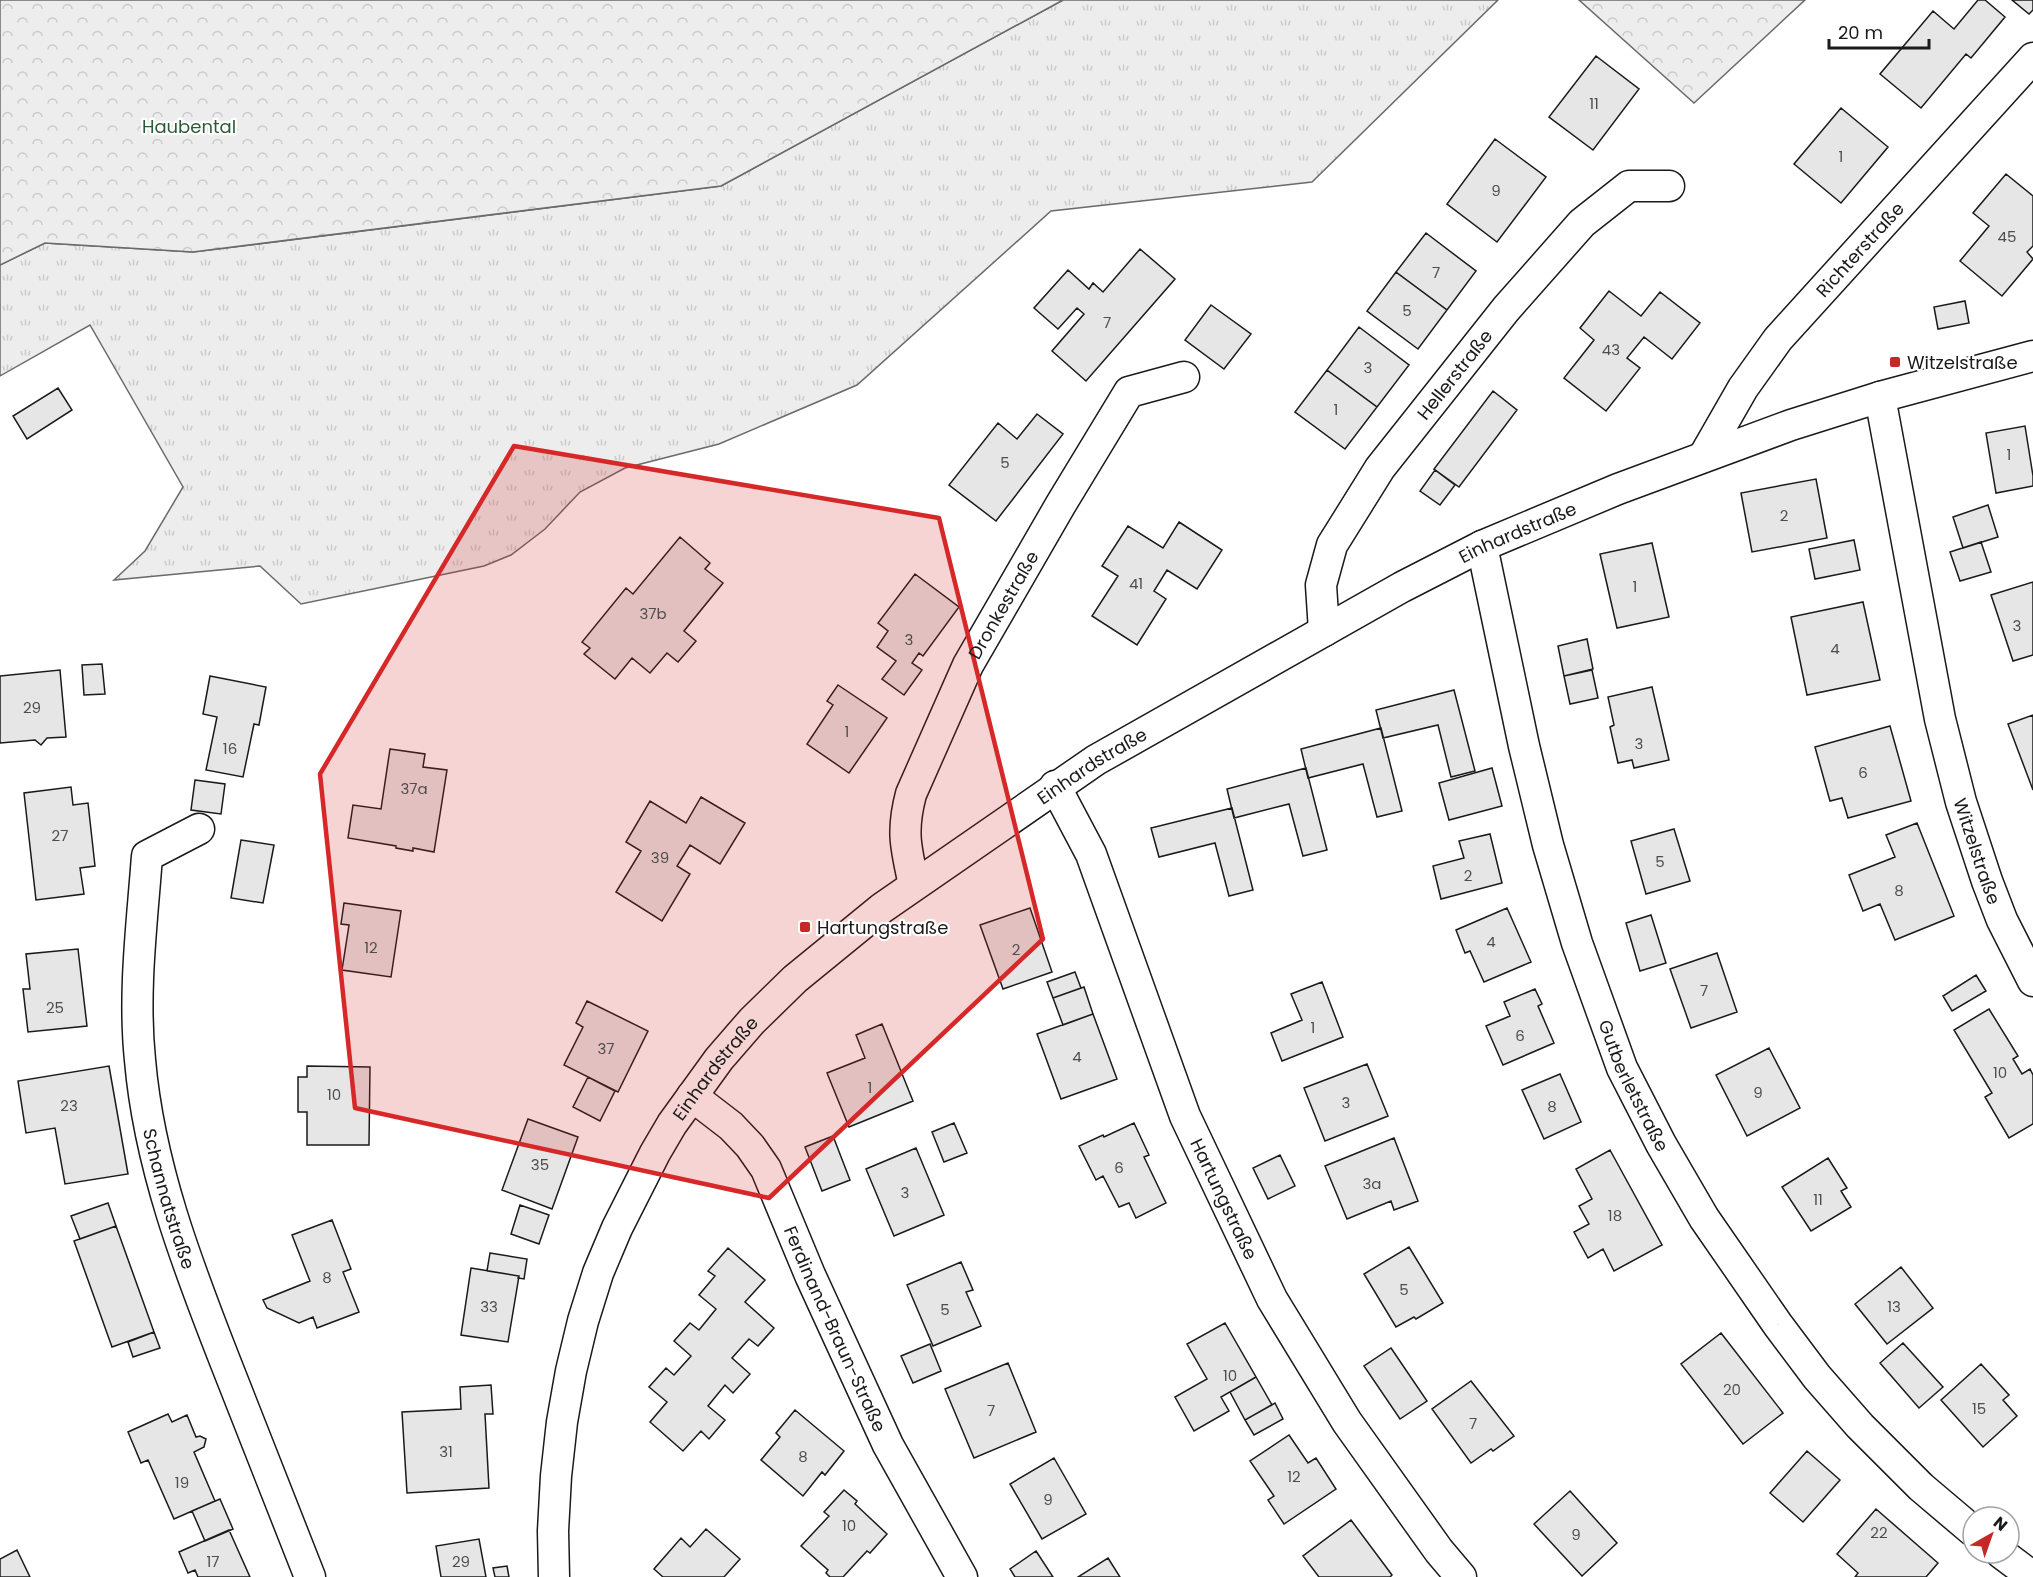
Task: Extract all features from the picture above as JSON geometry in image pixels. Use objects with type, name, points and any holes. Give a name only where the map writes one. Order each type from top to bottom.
[{"type":"street","name":"Richterstraße","points":[[1704,456],[1743,388],[1778,339],[2033,58]]},
{"type":"street","name":"Hellerstraße","points":[[1324,631],[1321,585],[1332,546],[1380,468],[1506,309],[1582,223],[1629,186],[1669,186]]},
{"type":"street","name":"Einhardstraße","points":[[554,1577],[553,1530],[556,1476],[571,1371],[598,1273],[617,1228],[655,1153],[719,1059],[773,999],[882,908],[1056,786],[1139,735],[1402,586],[1482,546],[1618,489],[1791,425],[1880,397],[2033,356]]},
{"type":"street","name":"Dronkestraße","points":[[914,885],[905,842],[905,816],[911,794],[968,665],[1061,504],[1130,392],[1184,377]]},
{"type":"street","name":"Witzelstraße","points":[[1880,397],[1942,729],[1961,802],[2002,920],[2033,981]]},
{"type":"street","name":"Gutberletstraße","points":[[1482,546],[1524,746],[1548,845],[1577,943],[1622,1068],[1661,1144],[1704,1218],[1778,1325],[1817,1377],[1860,1426],[1921,1487],[1961,1521]]},
{"type":"street","name":"Hartungstraße","points":[[1056,786],[1091,854],[1185,1116],[1272,1299],[1347,1422],[1439,1551],[1461,1577]]},
{"type":"street","name":"Schannatstraße","points":[[200,829],[147,856],[136,1013],[140,1062],[155,1155],[177,1232],[206,1313],[310,1577]]},
{"type":"street","name":"Ferdinand-Braun-Straße","points":[[692,1096],[731,1126],[750,1146],[766,1169],[810,1275],[888,1445],[962,1577]]},
{"type":"street","points":[[2017,1565],[2033,1577]]},
{"type":"highlighted area","points":[[514,446],[939,518],[1043,939],[769,1198],[355,1108],[320,774]]},
{"type":"green space","name":"Haubental","points":[[0,0],[1063,0],[721,186],[193,252],[45,243],[0,265]]},
{"type":"green space","points":[[1063,0],[1498,0],[1312,182],[1051,211],[857,385],[719,444],[625,468],[580,492],[545,529],[511,555],[484,566],[301,604],[260,566],[114,580],[145,551],[183,487],[90,325],[0,376],[0,265],[45,243],[193,252],[721,186]]},
{"type":"green space","points":[[1579,0],[1805,0],[1694,103]]},
{"type":"building","points":[[1978,0],[1985,0],[2005,17],[1971,58],[1966,54],[1921,108],[1880,74],[1933,11],[1954,29]]},
{"type":"building","points":[[2012,0],[2033,0],[2033,10],[2029,14]]},
{"type":"building","points":[[1596,56],[1639,89],[1593,150],[1549,117]]},
{"type":"building","points":[[1841,108],[1888,147],[1841,203],[1794,164]]},
{"type":"building","points":[[1495,139],[1546,177],[1497,242],[1447,204]]},
{"type":"building","points":[[2006,174],[2033,196],[2033,246],[2027,252],[2033,259],[2002,296],[1960,261],[1989,226],[1973,213]]},
{"type":"building","points":[[1426,233],[1476,271],[1447,310],[1396,272]]},
{"type":"building","points":[[1140,249],[1175,279],[1086,381],[1052,351],[1084,314],[1077,308],[1058,329],[1034,308],[1068,270],[1089,289],[1093,283],[1103,292]]},
{"type":"building","points":[[1396,272],[1447,310],[1418,349],[1367,311]]},
{"type":"building","points":[[1609,291],[1641,316],[1660,292],[1700,323],[1672,359],[1644,337],[1627,358],[1640,368],[1606,411],[1564,378],[1594,340],[1580,328]]},
{"type":"building","points":[[1965,301],[1969,323],[1938,329],[1934,307]]},
{"type":"building","points":[[1211,305],[1251,334],[1224,369],[1185,340]]},
{"type":"building","points":[[1359,327],[1409,365],[1377,407],[1327,370]]},
{"type":"building","points":[[1327,370],[1377,407],[1345,449],[1295,412]]},
{"type":"building","points":[[58,388],[72,410],[27,439],[13,416]]},
{"type":"building","points":[[1493,391],[1517,410],[1459,487],[1434,469]]},
{"type":"building","points":[[1037,414],[1063,434],[996,521],[949,485],[998,423],[1017,439]]},
{"type":"building","points":[[2025,426],[2033,486],[1996,493],[1986,433]]},
{"type":"building","points":[[1435,470],[1455,485],[1440,505],[1420,491]]},
{"type":"building","points":[[1816,479],[1827,538],[1752,552],[1741,493]]},
{"type":"building","points":[[1988,505],[1998,537],[1963,548],[1953,517]]},
{"type":"building","points":[[1179,522],[1222,550],[1197,589],[1167,570],[1154,591],[1166,599],[1137,645],[1092,616],[1118,576],[1102,566],[1128,526],[1163,548]]},
{"type":"building","points":[[680,537],[710,563],[705,569],[723,583],[684,631],[696,641],[678,662],[667,653],[650,673],[632,658],[615,679],[584,654],[590,648],[582,642],[626,588],[633,594]]},
{"type":"building","points":[[1854,540],[1860,570],[1815,579],[1809,549]]},
{"type":"building","points":[[1981,542],[1991,572],[1960,581],[1950,552]]},
{"type":"building","points":[[1652,543],[1669,617],[1617,628],[1600,554]]},
{"type":"building","points":[[915,574],[959,607],[923,656],[919,653],[912,663],[922,670],[904,695],[882,679],[896,661],[877,647],[888,631],[878,623]]},
{"type":"building","points":[[2033,582],[2033,655],[2013,661],[1991,595]]},
{"type":"building","points":[[1863,602],[1880,680],[1807,695],[1791,617]]},
{"type":"building","points":[[1587,639],[1593,669],[1564,676],[1558,646]]},
{"type":"building","points":[[102,664],[105,694],[84,695],[82,665]]},
{"type":"building","points":[[60,670],[66,737],[47,738],[41,745],[35,740],[0,743],[0,676]]},
{"type":"building","points":[[1592,670],[1598,698],[1570,704],[1564,676]]},
{"type":"building","points":[[210,676],[266,687],[259,725],[254,724],[243,777],[206,770],[217,717],[203,714]]},
{"type":"building","points":[[838,685],[887,718],[849,773],[807,744],[833,705],[827,701]]},
{"type":"building","points":[[1652,687],[1669,760],[1634,768],[1632,760],[1618,763],[1610,727],[1614,725],[1608,697]]},
{"type":"building","points":[[1454,690],[1475,771],[1451,777],[1438,725],[1383,738],[1376,710]]},
{"type":"building","points":[[2033,715],[2033,790],[2008,724]]},
{"type":"building","points":[[1890,726],[1911,801],[1848,818],[1842,798],[1830,801],[1815,747]]},
{"type":"building","points":[[1381,728],[1402,811],[1377,817],[1363,764],[1308,778],[1301,749]]},
{"type":"building","points":[[390,749],[425,754],[423,767],[447,770],[434,852],[413,848],[413,851],[348,838],[353,805],[381,809]]},
{"type":"building","points":[[1306,768],[1327,850],[1303,856],[1289,804],[1234,818],[1227,789]]},
{"type":"building","points":[[1492,768],[1502,806],[1449,820],[1439,783]]},
{"type":"building","points":[[195,780],[225,784],[221,814],[191,810]]},
{"type":"building","points":[[71,787],[73,805],[88,803],[95,866],[80,868],[84,894],[36,900],[24,793]]},
{"type":"building","points":[[701,797],[745,823],[720,864],[690,845],[677,866],[690,874],[662,921],[616,892],[641,851],[626,842],[650,801],[686,823]]},
{"type":"building","points":[[1232,808],[1253,890],[1229,896],[1215,843],[1159,857],[1151,828]]},
{"type":"building","points":[[1917,823],[1954,916],[1895,940],[1880,904],[1863,911],[1849,875],[1895,857],[1886,835]]},
{"type":"building","points":[[1674,829],[1690,881],[1646,894],[1631,841]]},
{"type":"building","points":[[1490,834],[1502,883],[1441,899],[1433,866],[1464,858],[1459,841]]},
{"type":"building","points":[[241,840],[274,845],[263,903],[231,898]]},
{"type":"building","points":[[344,903],[401,911],[391,977],[342,970],[349,925],[341,924]]},
{"type":"building","points":[[1030,908],[1052,972],[1003,989],[980,925]]},
{"type":"building","points":[[1507,908],[1531,962],[1484,982],[1470,951],[1465,953],[1456,930]]},
{"type":"building","points":[[1651,915],[1666,963],[1640,971],[1626,923]]},
{"type":"building","points":[[78,949],[87,1026],[28,1032],[23,989],[30,989],[26,954]]},
{"type":"building","points":[[1717,953],[1737,1012],[1691,1028],[1670,969]]},
{"type":"building","points":[[1075,972],[1081,988],[1053,998],[1047,982]]},
{"type":"building","points":[[1976,975],[1986,991],[1952,1011],[1943,996]]},
{"type":"building","points":[[1322,982],[1343,1037],[1282,1061],[1271,1033],[1302,1020],[1291,994]]},
{"type":"building","points":[[1084,987],[1093,1014],[1063,1025],[1053,998]]},
{"type":"building","points":[[1535,989],[1542,1004],[1538,1006],[1554,1043],[1503,1065],[1486,1026],[1510,1016],[1504,1002]]},
{"type":"building","points":[[587,1001],[648,1031],[618,1092],[564,1065],[583,1027],[576,1023]]},
{"type":"building","points":[[1989,1009],[2018,1056],[2013,1059],[2022,1074],[2030,1069],[2033,1075],[2033,1124],[2009,1138],[1985,1097],[1992,1093],[1954,1030]]},
{"type":"building","points":[[1093,1014],[1117,1079],[1061,1099],[1037,1034]]},
{"type":"building","points":[[882,1024],[913,1101],[849,1127],[827,1073],[865,1058],[856,1035]]},
{"type":"building","points":[[1769,1048],[1800,1108],[1747,1136],[1716,1075]]},
{"type":"building","points":[[1367,1064],[1388,1116],[1325,1141],[1304,1088]]},
{"type":"building","points":[[109,1066],[128,1174],[65,1184],[55,1128],[26,1133],[18,1081]]},
{"type":"building","points":[[307,1066],[370,1067],[369,1145],[307,1145],[307,1112],[298,1112],[298,1077],[307,1077]]},
{"type":"building","points":[[1560,1074],[1581,1122],[1544,1139],[1522,1090]]},
{"type":"building","points":[[588,1077],[615,1091],[600,1121],[573,1107]]},
{"type":"building","points":[[528,1119],[578,1137],[552,1209],[502,1190]]},
{"type":"building","points":[[954,1123],[967,1153],[944,1162],[932,1132]]},
{"type":"building","points":[[1134,1123],[1149,1155],[1144,1157],[1166,1203],[1136,1218],[1129,1203],[1119,1207],[1103,1176],[1096,1180],[1079,1146]]},
{"type":"building","points":[[833,1136],[850,1180],[822,1191],[805,1147]]},
{"type":"building","points":[[1394,1138],[1418,1201],[1394,1210],[1391,1201],[1347,1219],[1325,1166]]},
{"type":"building","points":[[916,1148],[944,1215],[894,1236],[866,1169]]},
{"type":"building","points":[[1610,1150],[1662,1245],[1614,1271],[1603,1249],[1588,1258],[1574,1232],[1589,1224],[1579,1206],[1592,1199],[1576,1169]]},
{"type":"building","points":[[1280,1155],[1295,1186],[1268,1199],[1253,1168]]},
{"type":"building","points":[[1828,1158],[1847,1188],[1841,1191],[1851,1207],[1811,1231],[1782,1187]]},
{"type":"building","points":[[108,1203],[116,1226],[80,1239],[71,1216]]},
{"type":"building","points":[[520,1205],[549,1215],[539,1244],[511,1234]]},
{"type":"building","points":[[332,1220],[351,1269],[343,1272],[359,1312],[317,1328],[313,1317],[299,1323],[267,1308],[263,1300],[310,1281],[292,1235]]},
{"type":"building","points":[[116,1226],[154,1332],[112,1347],[74,1241]]},
{"type":"building","points":[[1409,1247],[1443,1303],[1416,1319],[1414,1317],[1396,1327],[1364,1274]]},
{"type":"building","points":[[728,1248],[765,1280],[745,1302],[774,1328],[758,1346],[749,1339],[732,1358],[750,1374],[733,1393],[725,1385],[708,1406],[725,1420],[709,1439],[701,1431],[683,1451],[650,1422],[667,1402],[649,1387],[666,1368],[674,1375],[691,1356],[674,1341],[690,1323],[699,1330],[716,1309],[699,1295],[715,1276],[708,1271]]},
{"type":"building","points":[[490,1253],[527,1259],[524,1279],[518,1278],[519,1276],[487,1271]]},
{"type":"building","points":[[961,1262],[973,1290],[966,1292],[981,1326],[933,1346],[907,1285]]},
{"type":"building","points":[[1901,1267],[1933,1308],[1887,1344],[1855,1304]]},
{"type":"building","points":[[471,1268],[519,1276],[508,1342],[461,1335]]},
{"type":"building","points":[[1225,1323],[1256,1377],[1221,1397],[1229,1411],[1194,1431],[1175,1397],[1207,1379],[1187,1344]]},
{"type":"building","points":[[154,1332],[160,1348],[133,1357],[128,1342]]},
{"type":"building","points":[[1721,1333],[1783,1413],[1743,1444],[1681,1364]]},
{"type":"building","points":[[1903,1343],[1943,1387],[1919,1408],[1880,1363]]},
{"type":"building","points":[[930,1344],[941,1371],[913,1383],[901,1356]]},
{"type":"building","points":[[1391,1348],[1427,1401],[1400,1419],[1364,1366]]},
{"type":"building","points":[[1008,1363],[1036,1432],[974,1458],[945,1389]]},
{"type":"building","points":[[1981,1364],[2009,1395],[2003,1400],[2017,1416],[1983,1447],[1941,1400]]},
{"type":"building","points":[[1256,1377],[1272,1405],[1245,1420],[1230,1392]]},
{"type":"building","points":[[1471,1381],[1514,1436],[1471,1463],[1432,1409]]},
{"type":"building","points":[[491,1385],[493,1414],[485,1414],[489,1488],[407,1493],[402,1412],[461,1409],[460,1387]]},
{"type":"building","points":[[1275,1403],[1283,1419],[1254,1435],[1245,1420]]},
{"type":"building","points":[[795,1410],[844,1451],[825,1475],[822,1472],[803,1496],[761,1460],[780,1437],[776,1433]]},
{"type":"building","points":[[168,1414],[172,1422],[187,1415],[196,1437],[206,1439],[204,1447],[194,1452],[215,1501],[174,1519],[148,1460],[141,1463],[128,1432]]},
{"type":"building","points":[[1289,1435],[1308,1463],[1316,1458],[1336,1489],[1284,1524],[1268,1500],[1274,1496],[1250,1461]]},
{"type":"building","points":[[1807,1451],[1840,1480],[1803,1522],[1770,1493]]},
{"type":"building","points":[[1054,1458],[1086,1514],[1042,1539],[1010,1484]]},
{"type":"building","points":[[844,1490],[857,1501],[855,1504],[887,1534],[870,1553],[867,1551],[843,1577],[830,1577],[826,1573],[828,1570],[801,1546],[829,1516],[824,1512]]},
{"type":"building","points":[[1570,1491],[1617,1543],[1582,1576],[1534,1524]]},
{"type":"building","points":[[220,1499],[233,1529],[205,1541],[192,1511]]},
{"type":"building","points":[[1876,1509],[1938,1563],[1926,1577],[1855,1577],[1858,1573],[1837,1554]]},
{"type":"building","points":[[1351,1520],[1392,1575],[1390,1577],[1319,1577],[1303,1556]]},
{"type":"building","points":[[706,1529],[740,1559],[724,1577],[663,1577],[654,1569],[681,1538],[690,1547]]},
{"type":"building","points":[[229,1530],[250,1577],[198,1577],[195,1570],[188,1573],[179,1552]]},
{"type":"building","points":[[479,1539],[486,1577],[441,1577],[436,1546]]},
{"type":"building","points":[[17,1550],[30,1577],[0,1577],[0,1559]]},
{"type":"building","points":[[1036,1551],[1053,1577],[1015,1577],[1010,1569]]},
{"type":"building","points":[[1108,1558],[1120,1577],[1078,1577]]},
{"type":"building","points":[[507,1566],[509,1577],[495,1577],[493,1568]]},
{"type":"place","name":"Witzelstraße","points":[[1895,362]]},
{"type":"place","name":"Hartungstraße","points":[[805,927]]}]
